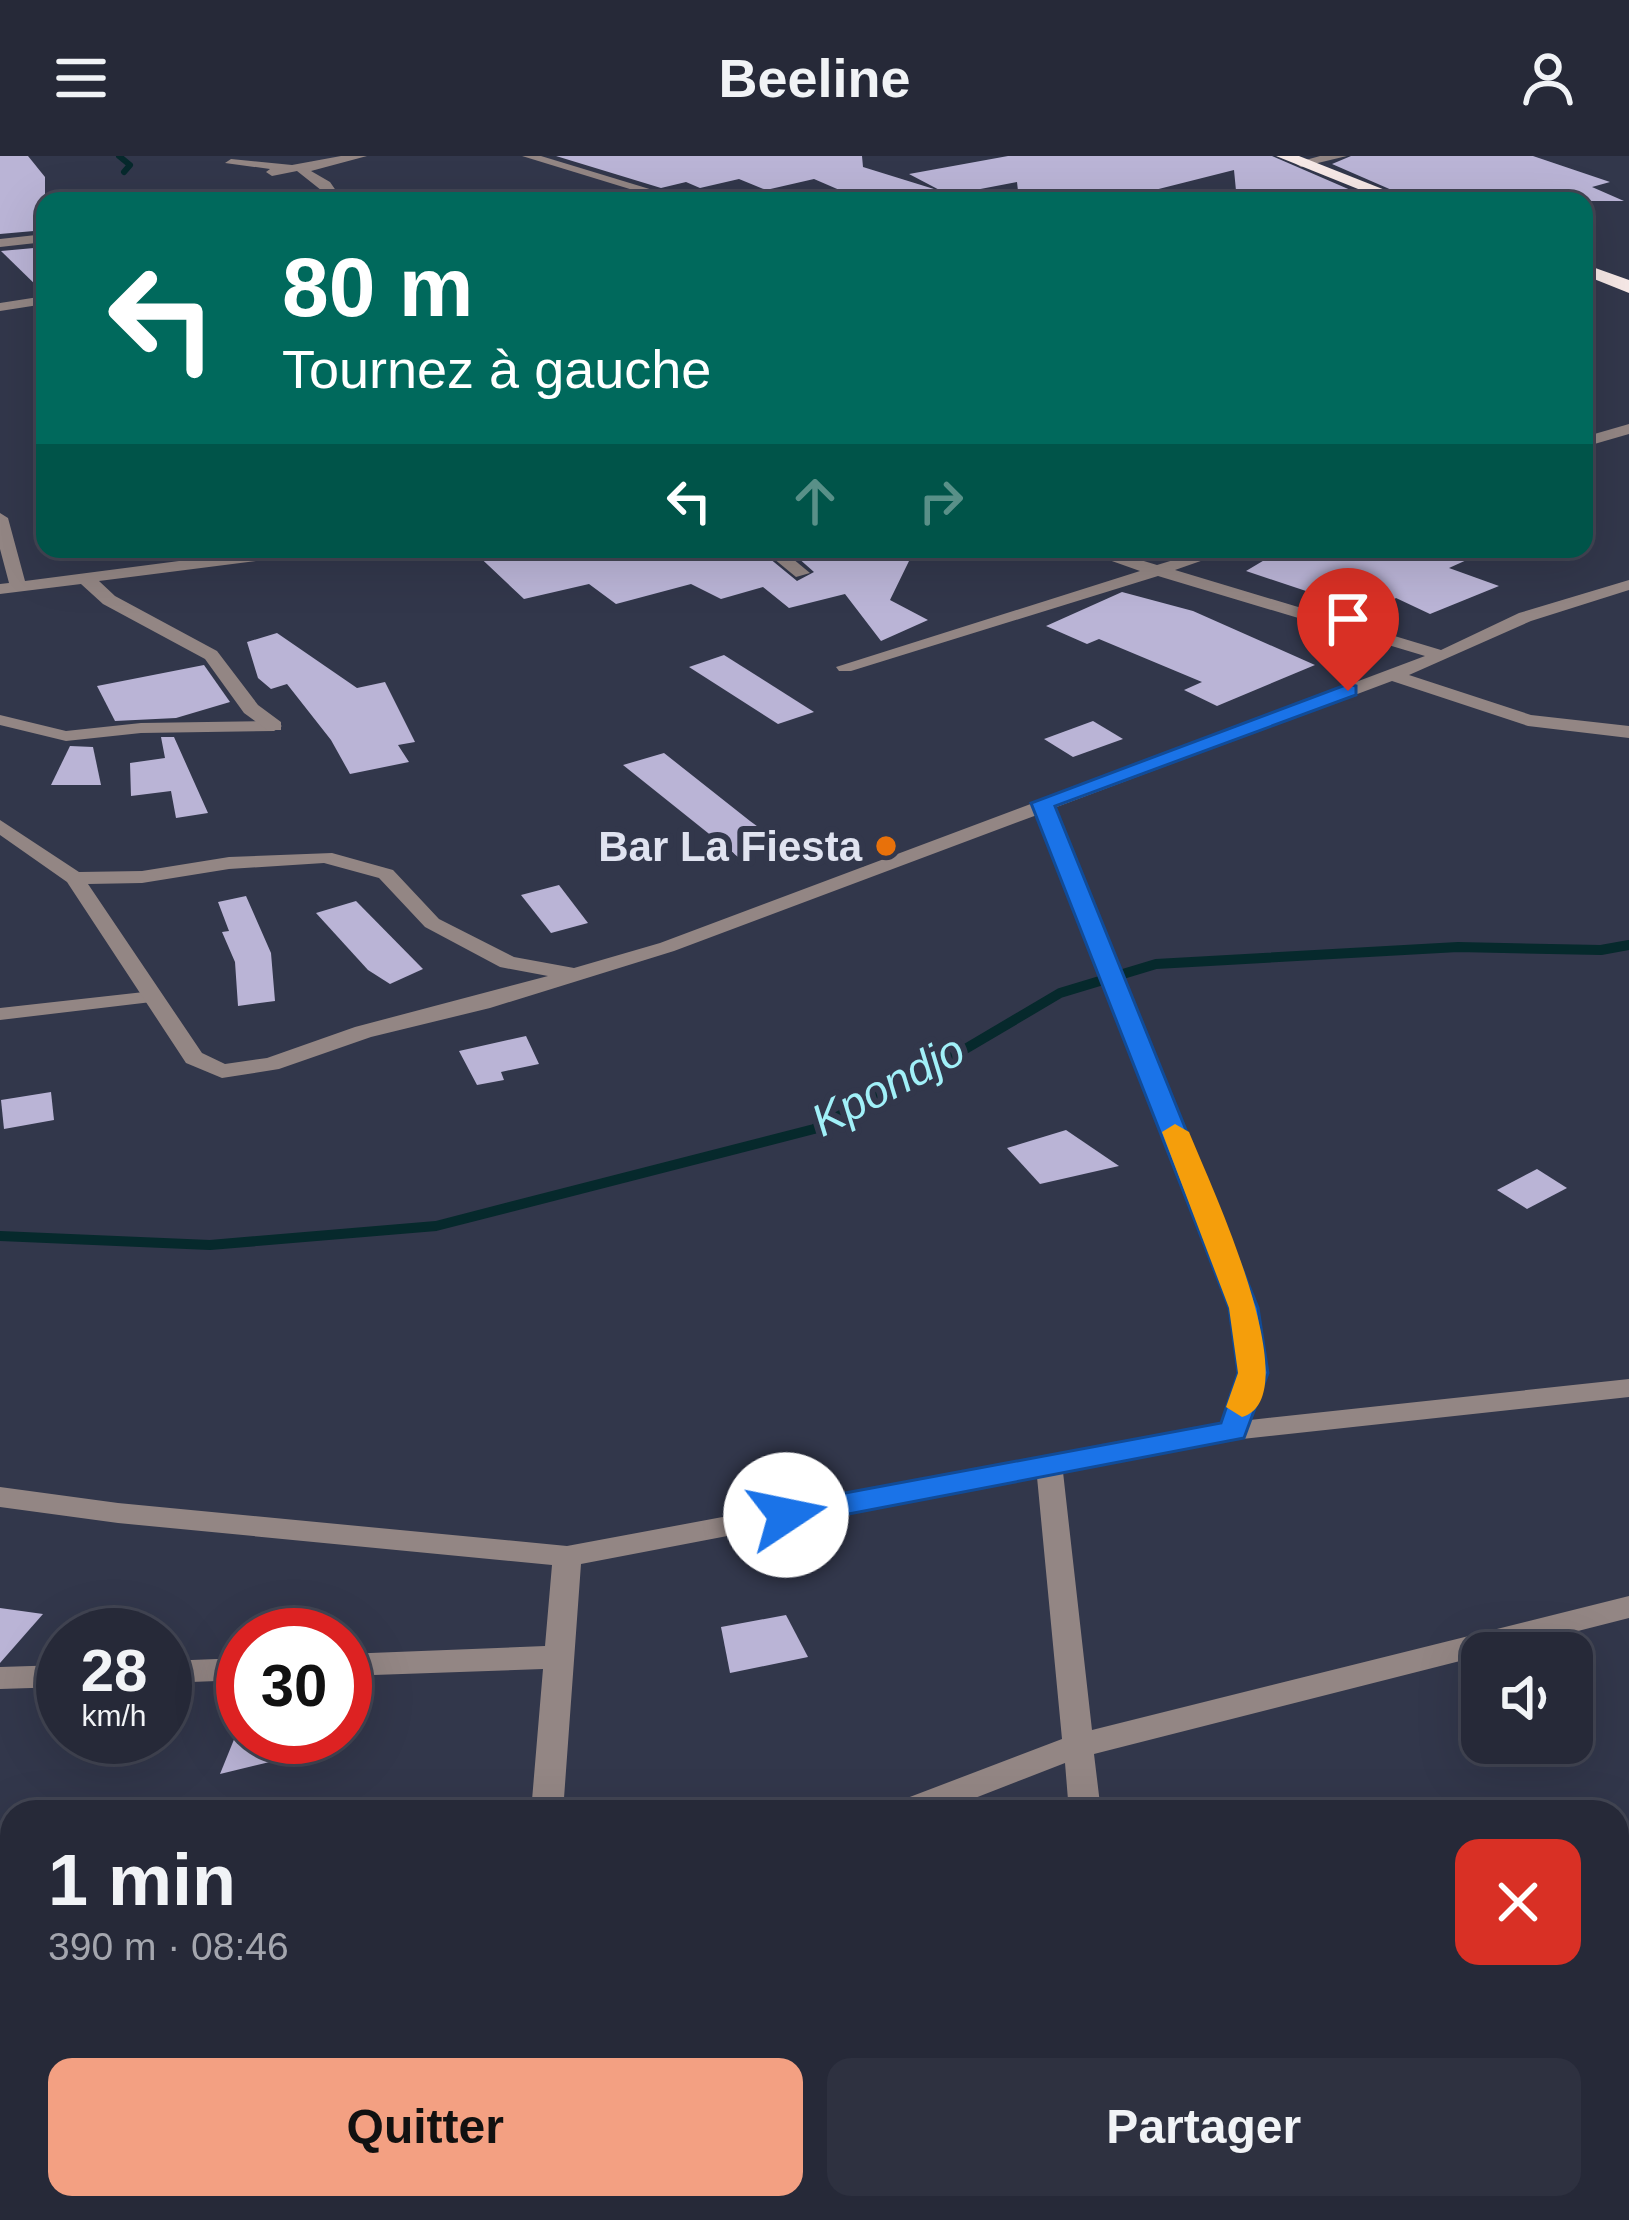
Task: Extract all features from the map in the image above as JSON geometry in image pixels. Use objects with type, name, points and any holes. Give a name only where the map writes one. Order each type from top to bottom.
[{"type":"highway","points":[[1293,160],[1380,192]]},
{"type":"highway","points":[[1593,273],[1629,287]]},
{"type":"street","points":[[272,172],[361,156]]},
{"type":"street","points":[[528,156],[652,192]]},
{"type":"street","points":[[1293,160],[1341,156]]},
{"type":"street","points":[[231,163],[313,164]]},
{"type":"street","points":[[313,164],[303,171],[331,192]]},
{"type":"street","points":[[0,243],[36,239]]},
{"type":"street","points":[[0,307],[36,301]]},
{"type":"street","points":[[1593,421],[1623,431]]},
{"type":"street","points":[[1593,439],[1623,431]]},
{"type":"street","points":[[0,518],[9,588],[241,558]]},
{"type":"street","points":[[782,558],[802,573]]},
{"type":"street","points":[[1114,558],[1442,656]]},
{"type":"street","points":[[845,667],[1198,558]]},
{"type":"street","points":[[85,578],[109,600],[211,655],[251,709],[274,726]]},
{"type":"street","points":[[0,826],[74,878],[181,1045],[194,1058],[222,1070],[271,1064],[363,1032],[721,928],[1042,803],[1442,656],[1525,617],[1629,585]]},
{"type":"street","points":[[1392,675],[1528,720],[1629,731]]},
{"type":"street","points":[[1042,803],[1244,1308],[1253,1373],[1233,1431]]},
{"type":"street","points":[[74,878],[142,877],[229,863],[325,857],[386,874],[432,923],[508,962],[572,975]]},
{"type":"street","points":[[0,1497],[118,1513],[567,1556],[1233,1431],[1629,1388]]},
{"type":"street","points":[[1049,1466],[1084,1800]]},
{"type":"street","points":[[548,1800],[567,1556]]},
{"type":"street","points":[[937,1800],[1077,1747],[1629,1607]]},
{"type":"street","points":[[372,1664],[559,1657]]},
{"type":"street","points":[[0,1678],[36,1677]]},
{"type":"lane","points":[[0,720],[65,736],[141,728],[274,726]]},
{"type":"lane","points":[[0,1014],[153,997]]},
{"type":"building","points":[[0,156],[28,156],[45,177],[45,192],[36,192],[36,231],[0,234]]},
{"type":"building","points":[[556,156],[862,156],[863,167],[934,189],[844,192],[814,179],[766,190],[739,179],[700,188],[686,182],[661,188]]},
{"type":"building","points":[[1008,156],[1272,156],[1355,192],[1236,192],[1234,170],[1147,192],[1018,192],[1017,182],[943,192],[909,174]]},
{"type":"building","points":[[1351,156],[1533,156],[1610,182],[1592,187],[1624,201],[1593,201],[1593,192],[1396,192],[1332,164]]},
{"type":"building","points":[[36,248],[36,285],[1,251]]},
{"type":"building","points":[[481,558],[769,558],[797,581],[814,572],[798,558],[904,558],[909,561],[890,600],[928,620],[881,641],[845,594],[789,608],[763,587],[721,599],[691,584],[616,604],[589,584],[524,599]]},
{"type":"building","points":[[1268,558],[1471,558],[1449,568],[1499,586],[1430,614],[1396,598],[1366,618],[1329,605],[1336,601],[1246,571]]},
{"type":"building","points":[[1122,592],[1193,611],[1315,665],[1217,706],[1184,690],[1202,682],[1099,639],[1087,644],[1046,626]]},
{"type":"building","points":[[277,633],[357,688],[385,682],[415,742],[398,745],[409,762],[350,774],[331,740],[287,684],[271,689],[258,678],[247,642]]},
{"type":"building","points":[[724,655],[814,712],[778,724],[689,667]]},
{"type":"building","points":[[204,665],[230,702],[176,718],[115,721],[97,686]]},
{"type":"building","points":[[1093,721],[1123,739],[1073,757],[1044,739]]},
{"type":"building","points":[[161,737],[174,737],[208,813],[176,818],[171,791],[131,796],[130,763],[165,758]]},
{"type":"building","points":[[70,746],[93,747],[101,785],[51,785]]},
{"type":"building","points":[[664,753],[780,843],[738,857],[623,765]]},
{"type":"building","points":[[559,885],[588,923],[551,933],[521,895]]},
{"type":"building","points":[[246,896],[271,953],[275,1001],[238,1006],[235,962],[222,932],[229,931],[218,902]]},
{"type":"building","points":[[356,901],[423,969],[390,984],[368,970],[316,913]]},
{"type":"building","points":[[526,1036],[539,1064],[501,1072],[504,1080],[477,1085],[459,1051]]},
{"type":"building","points":[[51,1092],[54,1120],[4,1129],[1,1100]]},
{"type":"building","points":[[1066,1130],[1119,1166],[1040,1184],[1007,1148]]},
{"type":"building","points":[[1537,1169],[1567,1188],[1527,1209],[1497,1190]]},
{"type":"building","points":[[0,1608],[36,1613],[36,1622],[0,1663]]},
{"type":"building","points":[[786,1615],[808,1657],[730,1673],[721,1627]]},
{"type":"building","points":[[224,1764],[262,1764],[220,1774]]},
{"type":"waterway","points":[[119,156],[130,165],[124,172]]},
{"type":"waterway","name":"Kpondjo","points":[[0,1236],[210,1245],[436,1226],[814,1129],[950,1058],[1060,993],[1156,964],[1458,947],[1601,950],[1629,945]]},
{"type":"slow traffic","points":[[1175,1132],[1244,1308],[1253,1373],[1242,1407]]},
{"type":"place","name":"Bar La Fiesta","points":[[886,846]]},
{"type":"route","points":[[786,1515],[1233,1431],[1253,1373],[1244,1308],[1042,803],[1348,691]]}]
